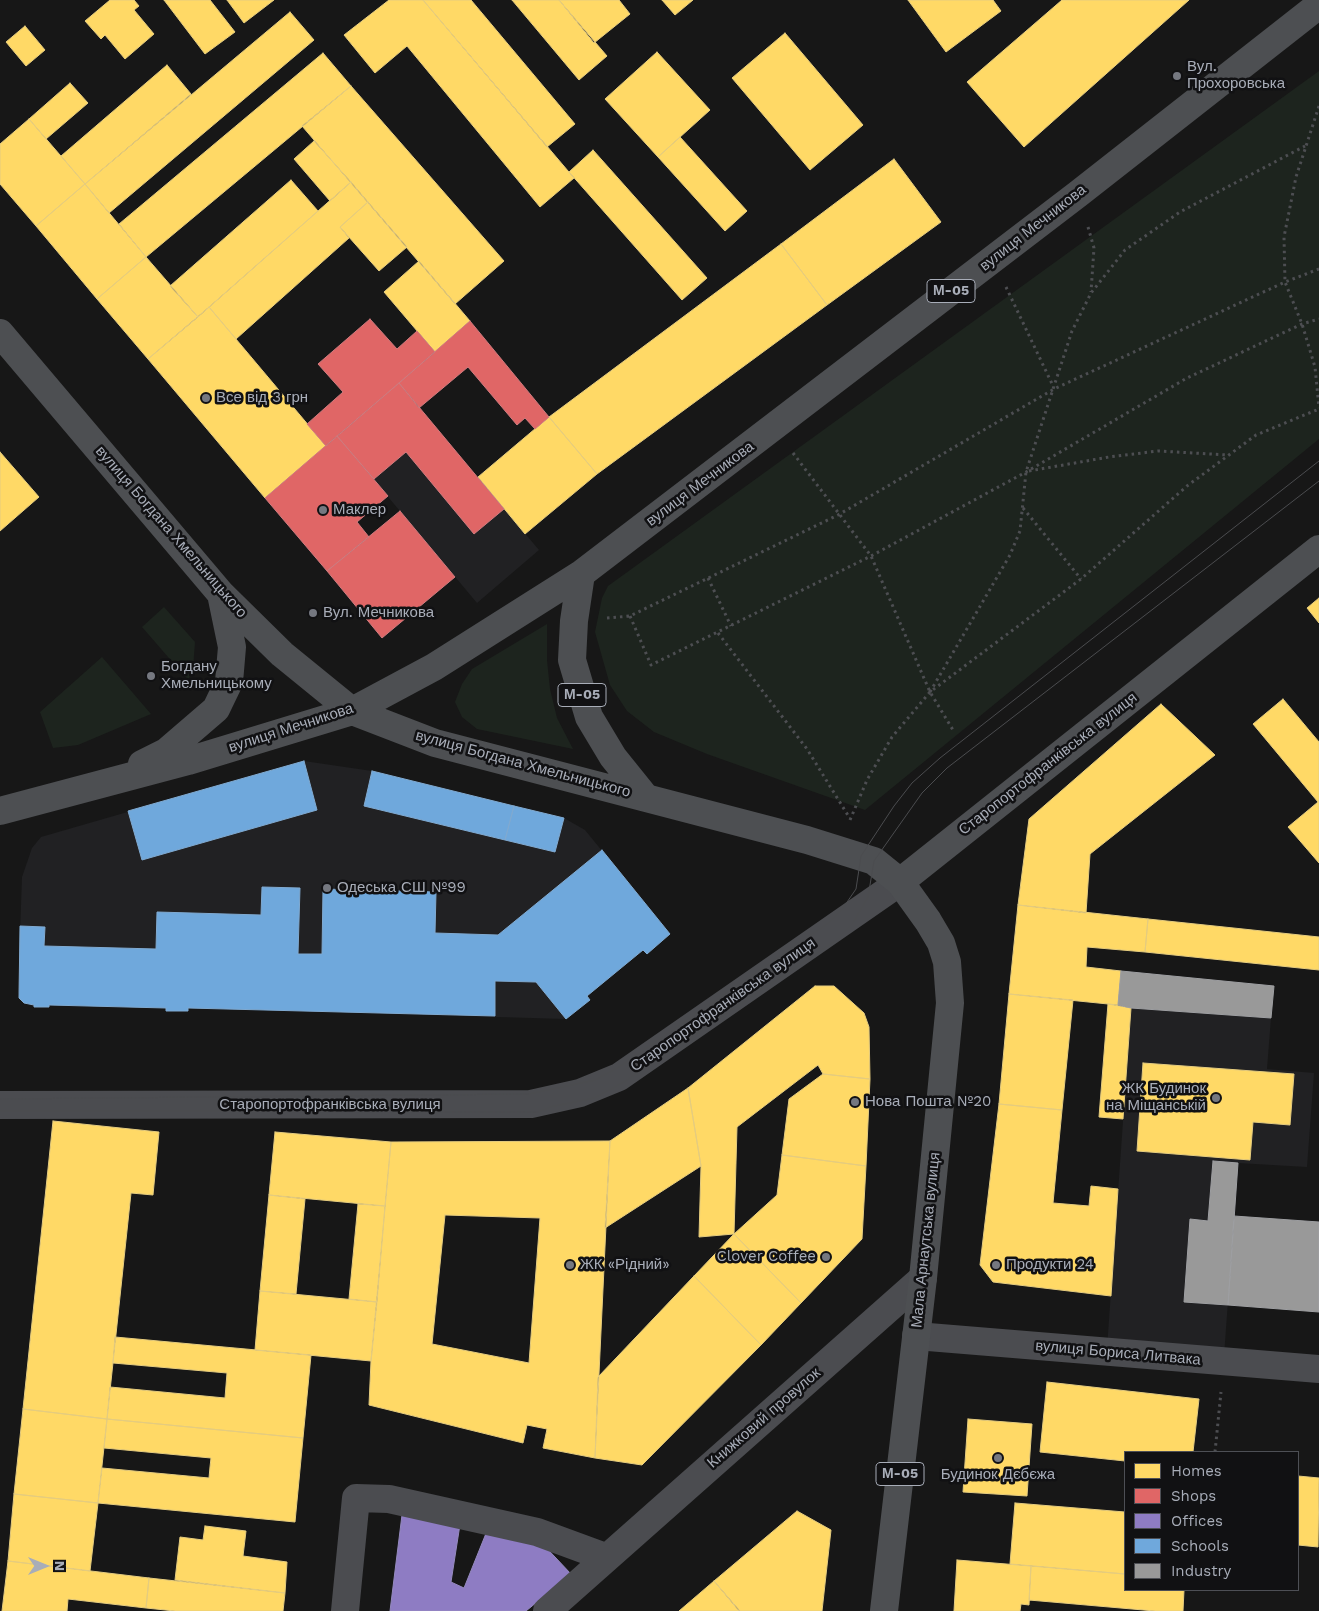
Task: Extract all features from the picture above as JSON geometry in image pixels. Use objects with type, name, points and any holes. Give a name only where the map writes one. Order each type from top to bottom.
[{"type":"main road","name":"вулиця Мечникова","points":[[0,811],[188,760],[352,710],[434,667],[581,574],[1078,194],[1319,5]]},
{"type":"main road","name":"вулиця Богдана Хмельницького","points":[[0,333],[221,594],[282,654],[352,710],[435,743],[874,860],[900,882]]},
{"type":"main road","name":"Старопортофранківська вулиця","points":[[900,882],[1319,549]]},
{"type":"main road","name":"М-05","points":[[581,574],[574,621],[572,660],[574,668],[589,717],[613,757],[646,798]]},
{"type":"main road","points":[[102,784],[166,752],[216,709],[229,682],[232,647],[221,594]]},
{"type":"main road","points":[[0,811],[0,816]]},
{"type":"main road","name":"Мала Арнаутська вулиця","points":[[884,1611],[916,1336],[950,1003],[947,962],[941,944],[928,921],[900,882]]},
{"type":"street","name":"Старопортофранківська вулиця","points":[[0,1105],[531,1104],[580,1094],[619,1077],[900,882]]},
{"type":"street","name":"Книжковий провулок","points":[[547,1611],[605,1557],[922,1278]]},
{"type":"street","name":"вулиця Бориса Литвака","points":[[916,1336],[1319,1369]]},
{"type":"street","points":[[345,1611],[356,1498],[390,1499],[537,1532],[605,1557]]},
{"type":"path","points":[[930,692],[1081,579],[1187,486],[1256,435],[1319,408],[1315,367],[1302,324],[1285,282],[1284,237],[1296,177],[1319,106]]},
{"type":"path","points":[[718,633],[807,749],[850,818],[867,780],[892,736],[930,692],[1010,555],[1020,531],[1026,472],[1072,331],[1091,293],[1125,250],[1180,212],[1305,146]]},
{"type":"path","points":[[1078,194],[1094,248],[1091,293]]},
{"type":"path","points":[[993,259],[1054,388]]},
{"type":"path","points":[[1319,269],[1285,282],[1054,388],[838,515],[630,616],[651,665],[871,556],[1026,472],[1187,378],[1302,324],[1319,319]]},
{"type":"path","points":[[774,427],[838,515],[871,556],[930,692],[952,730]]},
{"type":"path","points":[[1026,472],[1109,457],[1158,451],[1229,455]]},
{"type":"path","points":[[1023,508],[1081,579]]},
{"type":"path","points":[[708,578],[731,626]]},
{"type":"path","points":[[1215,1451],[1224,1361]]},
{"type":"shaded area","points":[[1319,71],[1319,439],[865,810],[707,754],[654,732],[627,711],[610,685],[595,632],[602,598],[608,586]]},
{"type":"shaded area","points":[[419,408],[539,550],[477,603],[337,436]]},
{"type":"shaded area","points":[[164,607],[195,642],[193,669],[188,680],[142,627]]},
{"type":"shaded area","points":[[547,624],[547,660],[550,689],[557,718],[573,749],[477,729],[462,717],[455,702],[462,684],[472,669]]},
{"type":"shaded area","points":[[102,657],[151,714],[78,745],[53,748],[40,712]]},
{"type":"shaded area","name":"Одеська СШ №99","points":[[304,761],[372,771],[564,818],[585,830],[670,934],[647,954],[643,950],[587,996],[590,1000],[566,1019],[188,1008],[188,1011],[166,1011],[166,1008],[49,1005],[49,1007],[34,1007],[21,1001],[18,991],[22,877],[32,848],[41,837]]},
{"type":"shaded area","points":[[1131,1008],[1271,1018],[1267,1069],[1314,1073],[1307,1167],[1238,1163],[1224,1356],[1107,1348]]},
{"type":"building: Homes","points":[[110,0],[134,0],[139,6],[134,10],[154,34],[125,59],[105,35],[101,39],[85,21]]},
{"type":"building: Homes","points":[[164,0],[210,0],[235,32],[205,54]]},
{"type":"building: Homes","points":[[227,0],[274,0],[244,23]]},
{"type":"building: Homes","points":[[389,0],[423,0],[574,178],[540,207],[407,46],[375,73],[344,35]]},
{"type":"building: Homes","points":[[423,0],[471,0],[575,124],[547,147]]},
{"type":"building: Homes","points":[[512,0],[559,0],[607,56],[579,80]]},
{"type":"building: Homes","points":[[559,0],[619,0],[630,14],[594,43]]},
{"type":"building: Homes","points":[[662,0],[693,0],[675,15]]},
{"type":"building: Homes","points":[[908,0],[993,0],[1001,11],[946,52]]},
{"type":"building: Homes","points":[[1062,0],[1189,0],[1024,147],[967,82]]},
{"type":"building: Homes","points":[[290,12],[314,40],[109,213],[85,184]]},
{"type":"building: Homes","points":[[25,26],[45,50],[26,66],[6,42]]},
{"type":"building: Homes","points":[[785,33],[863,125],[810,170],[732,78]]},
{"type":"building: Homes","points":[[657,52],[710,110],[658,157],[605,99]]},
{"type":"building: Homes","points":[[323,53],[351,86],[146,257],[119,224]]},
{"type":"building: Homes","points":[[167,65],[191,94],[85,184],[61,156]]},
{"type":"building: Homes","points":[[70,83],[88,103],[46,139],[29,119]]},
{"type":"building: Homes","points":[[351,86],[504,261],[455,304],[302,126]]},
{"type":"building: Homes","points":[[29,119],[85,184],[36,226],[0,184],[0,144]]},
{"type":"building: Homes","points":[[680,137],[747,211],[725,231],[658,157]]},
{"type":"building: Homes","points":[[314,141],[351,182],[330,201],[294,159]]},
{"type":"building: Homes","points":[[593,150],[707,278],[682,300],[569,172]]},
{"type":"building: Homes","points":[[894,159],[941,222],[827,305],[781,244]]},
{"type":"building: Homes","points":[[291,180],[318,211],[198,317],[170,286]]},
{"type":"building: Homes","points":[[351,182],[368,202],[340,227],[349,238],[236,339],[209,307]]},
{"type":"building: Homes","points":[[85,184],[146,257],[97,299],[36,226]]},
{"type":"building: Homes","points":[[368,202],[407,247],[379,271],[340,227]]},
{"type":"building: Homes","points":[[781,244],[827,305],[597,474],[549,417]]},
{"type":"building: Homes","points":[[146,257],[198,317],[148,359],[97,299]]},
{"type":"building: Homes","points":[[419,261],[470,321],[435,352],[384,292]]},
{"type":"building: Homes","points":[[209,307],[326,446],[265,498],[148,359]]},
{"type":"building: Homes","points":[[549,417],[597,474],[525,534],[478,477]]},
{"type":"building: Homes","points":[[0,452],[39,497],[0,531]]},
{"type":"building: Homes","points":[[1319,598],[1319,623],[1307,608]]},
{"type":"building: Homes","points":[[1283,699],[1319,742],[1319,863],[1288,827],[1318,802],[1253,724]]},
{"type":"building: Homes","points":[[1161,704],[1215,755],[1090,854],[1086,913],[1018,905],[1029,819]]},
{"type":"building: Homes","points":[[1018,905],[1148,919],[1145,952],[1087,947],[1086,967],[1121,971],[1118,1005],[1009,994]]},
{"type":"building: Homes","points":[[1148,919],[1319,937],[1319,970],[1145,952]]},
{"type":"building: Homes","points":[[815,986],[834,986],[864,1013],[869,1027],[870,1079],[823,1074],[818,1065],[737,1127],[734,1234],[699,1237],[701,1166],[688,1088]]},
{"type":"building: Homes","points":[[1009,994],[1073,1000],[1062,1110],[999,1104]]},
{"type":"building: Homes","points":[[1108,1004],[1131,1008],[1123,1119],[1099,1117]]},
{"type":"building: Homes","name":"ЖК Будинок на Міщанській","points":[[1143,1063],[1294,1074],[1290,1125],[1253,1122],[1250,1160],[1137,1151]]},
{"type":"building: Homes","points":[[823,1074],[870,1079],[866,1166],[782,1155],[789,1099]]},
{"type":"building: Homes","points":[[688,1088],[701,1166],[605,1228],[610,1141]]},
{"type":"building: Homes","points":[[999,1104],[1062,1110],[1053,1203],[1089,1206],[1091,1186],[1118,1189],[1111,1296],[993,1282],[980,1265]]},
{"type":"building: Homes","points":[[53,1121],[159,1132],[153,1195],[131,1193],[107,1419],[23,1409]]},
{"type":"building: Homes","points":[[275,1132],[391,1142],[385,1206],[269,1195]]},
{"type":"building: Homes","name":"ЖК «Рідний»","points":[[610,1141],[595,1458],[543,1448],[547,1429],[527,1425],[523,1443],[369,1405],[371,1361],[391,1142]],"holes":[[[445,1215],[540,1218],[529,1363],[432,1344]]]},
{"type":"building: Homes","points":[[782,1155],[866,1166],[862,1239],[801,1303],[734,1234],[777,1195]]},
{"type":"building: Homes","points":[[269,1195],[305,1199],[296,1294],[260,1291]]},
{"type":"building: Homes","points":[[358,1204],[385,1206],[377,1302],[349,1299]]},
{"type":"building: Homes","points":[[734,1234],[801,1303],[761,1345],[694,1276]]},
{"type":"building: Homes","points":[[694,1276],[761,1345],[642,1465],[595,1458],[598,1377]]},
{"type":"building: Homes","points":[[260,1291],[377,1302],[371,1361],[255,1350]]},
{"type":"building: Homes","points":[[115,1337],[311,1355],[303,1438],[107,1419],[110,1387],[225,1398],[227,1373],[113,1363]]},
{"type":"building: Homes","points":[[1047,1382],[1199,1399],[1193,1451],[1124,1451],[1124,1461],[1040,1452]]},
{"type":"building: Homes","points":[[23,1409],[107,1419],[98,1503],[14,1494]]},
{"type":"building: Homes","points":[[107,1419],[303,1438],[295,1522],[98,1503],[102,1468],[209,1478],[211,1458],[104,1448]]},
{"type":"building: Homes","name":"Будинок Дєбєжа","points":[[968,1419],[1032,1424],[1027,1496],[963,1492]]},
{"type":"building: Homes","points":[[1299,1476],[1319,1478],[1318,1547],[1299,1545]]},
{"type":"building: Homes","points":[[14,1494],[98,1503],[90,1571],[8,1561]]},
{"type":"building: Homes","points":[[1015,1503],[1124,1512],[1124,1574],[1010,1564]]},
{"type":"building: Homes","points":[[797,1511],[831,1530],[822,1611],[740,1611],[714,1581]]},
{"type":"building: Homes","points":[[205,1526],[246,1531],[243,1556],[287,1562],[285,1593],[175,1580],[180,1537],[203,1540]]},
{"type":"building: Homes","points":[[957,1560],[1031,1566],[1029,1605],[1021,1604],[1020,1611],[954,1611]]},
{"type":"building: Homes","points":[[8,1561],[149,1578],[146,1608],[68,1599],[67,1611],[2,1611]]},
{"type":"building: Homes","points":[[1031,1566],[1124,1574],[1124,1591],[1184,1591],[1183,1611],[1155,1611],[1029,1600]]},
{"type":"building: Homes","points":[[149,1578],[285,1593],[283,1611],[175,1611],[146,1608]]},
{"type":"building: Homes","points":[[714,1581],[739,1611],[679,1611]]},
{"type":"building: Shops","points":[[370,319],[397,349],[417,331],[435,352],[326,446],[307,424],[343,392],[318,364]]},
{"type":"building: Shops","points":[[470,321],[549,417],[535,429],[525,418],[517,425],[468,367],[419,408],[399,383]]},
{"type":"building: Shops","points":[[399,383],[504,509],[474,534],[406,452],[374,479],[337,436]]},
{"type":"building: Shops","name":"Маклер","points":[[337,436],[388,496],[357,522],[369,537],[327,571],[265,498]]},
{"type":"building: Shops","points":[[400,511],[455,577],[382,638],[327,571]]},
{"type":"building: Offices","points":[[403,1507],[461,1518],[451,1582],[464,1588],[489,1526],[539,1540],[571,1574],[526,1611],[390,1611]]},
{"type":"building: Schools","points":[[304,761],[317,810],[142,860],[128,811]]},
{"type":"building: Schools","points":[[372,771],[514,806],[505,840],[364,806]]},
{"type":"building: Schools","points":[[514,806],[564,818],[555,852],[505,840]]},
{"type":"building: Schools","points":[[602,850],[670,934],[647,954],[643,950],[587,996],[590,1000],[566,1019],[536,982],[495,981],[495,1016],[188,1008],[188,1011],[166,1011],[166,1008],[49,1005],[49,1007],[34,1007],[34,1005],[24,1003],[19,998],[20,926],[45,927],[44,946],[156,949],[157,912],[261,915],[262,887],[300,888],[298,954],[322,954],[323,889],[436,892],[435,933],[498,935]]},
{"type":"building: Industry","points":[[1121,971],[1274,986],[1271,1018],[1131,1008],[1118,1005]]},
{"type":"building: Industry","points":[[1213,1161],[1238,1163],[1228,1305],[1184,1302],[1190,1219],[1208,1221]]},
{"type":"building: Industry","points":[[1234,1216],[1319,1222],[1319,1312],[1228,1305]]},
{"type":"tram line","points":[[0,1099],[529,1094],[595,1080],[619,1067],[830,922],[843,908],[856,889],[861,856],[894,806],[912,783],[940,758],[1319,461]]},
{"type":"tram line","points":[[0,1111],[539,1112],[550,1107],[594,1098],[624,1082],[835,941],[853,923],[868,897],[874,861],[922,793],[947,768],[1319,481]]},
{"type":"place","name":"Вул. Прохоровська","points":[[1177,76]]},
{"type":"place","name":"Все від 3 грн","points":[[206,398]]},
{"type":"place","name":"Маклер","points":[[323,510]]},
{"type":"place","name":"Вул. Мечникова","points":[[313,613]]},
{"type":"place","name":"Богдану Хмельницькому","points":[[151,676]]},
{"type":"place","name":"Одеська СШ №99","points":[[327,888]]},
{"type":"place","name":"ЖК Будинок на Міщанській","points":[[1216,1098]]},
{"type":"place","name":"Нова Пошта №20","points":[[855,1102]]},
{"type":"place","name":"Clover Coffee","points":[[826,1257]]},
{"type":"place","name":"ЖК «Рідний»","points":[[570,1265]]},
{"type":"place","name":"Продукти 24","points":[[996,1265]]},
{"type":"place","name":"Будинок Дєбєжа","points":[[998,1458]]}]
